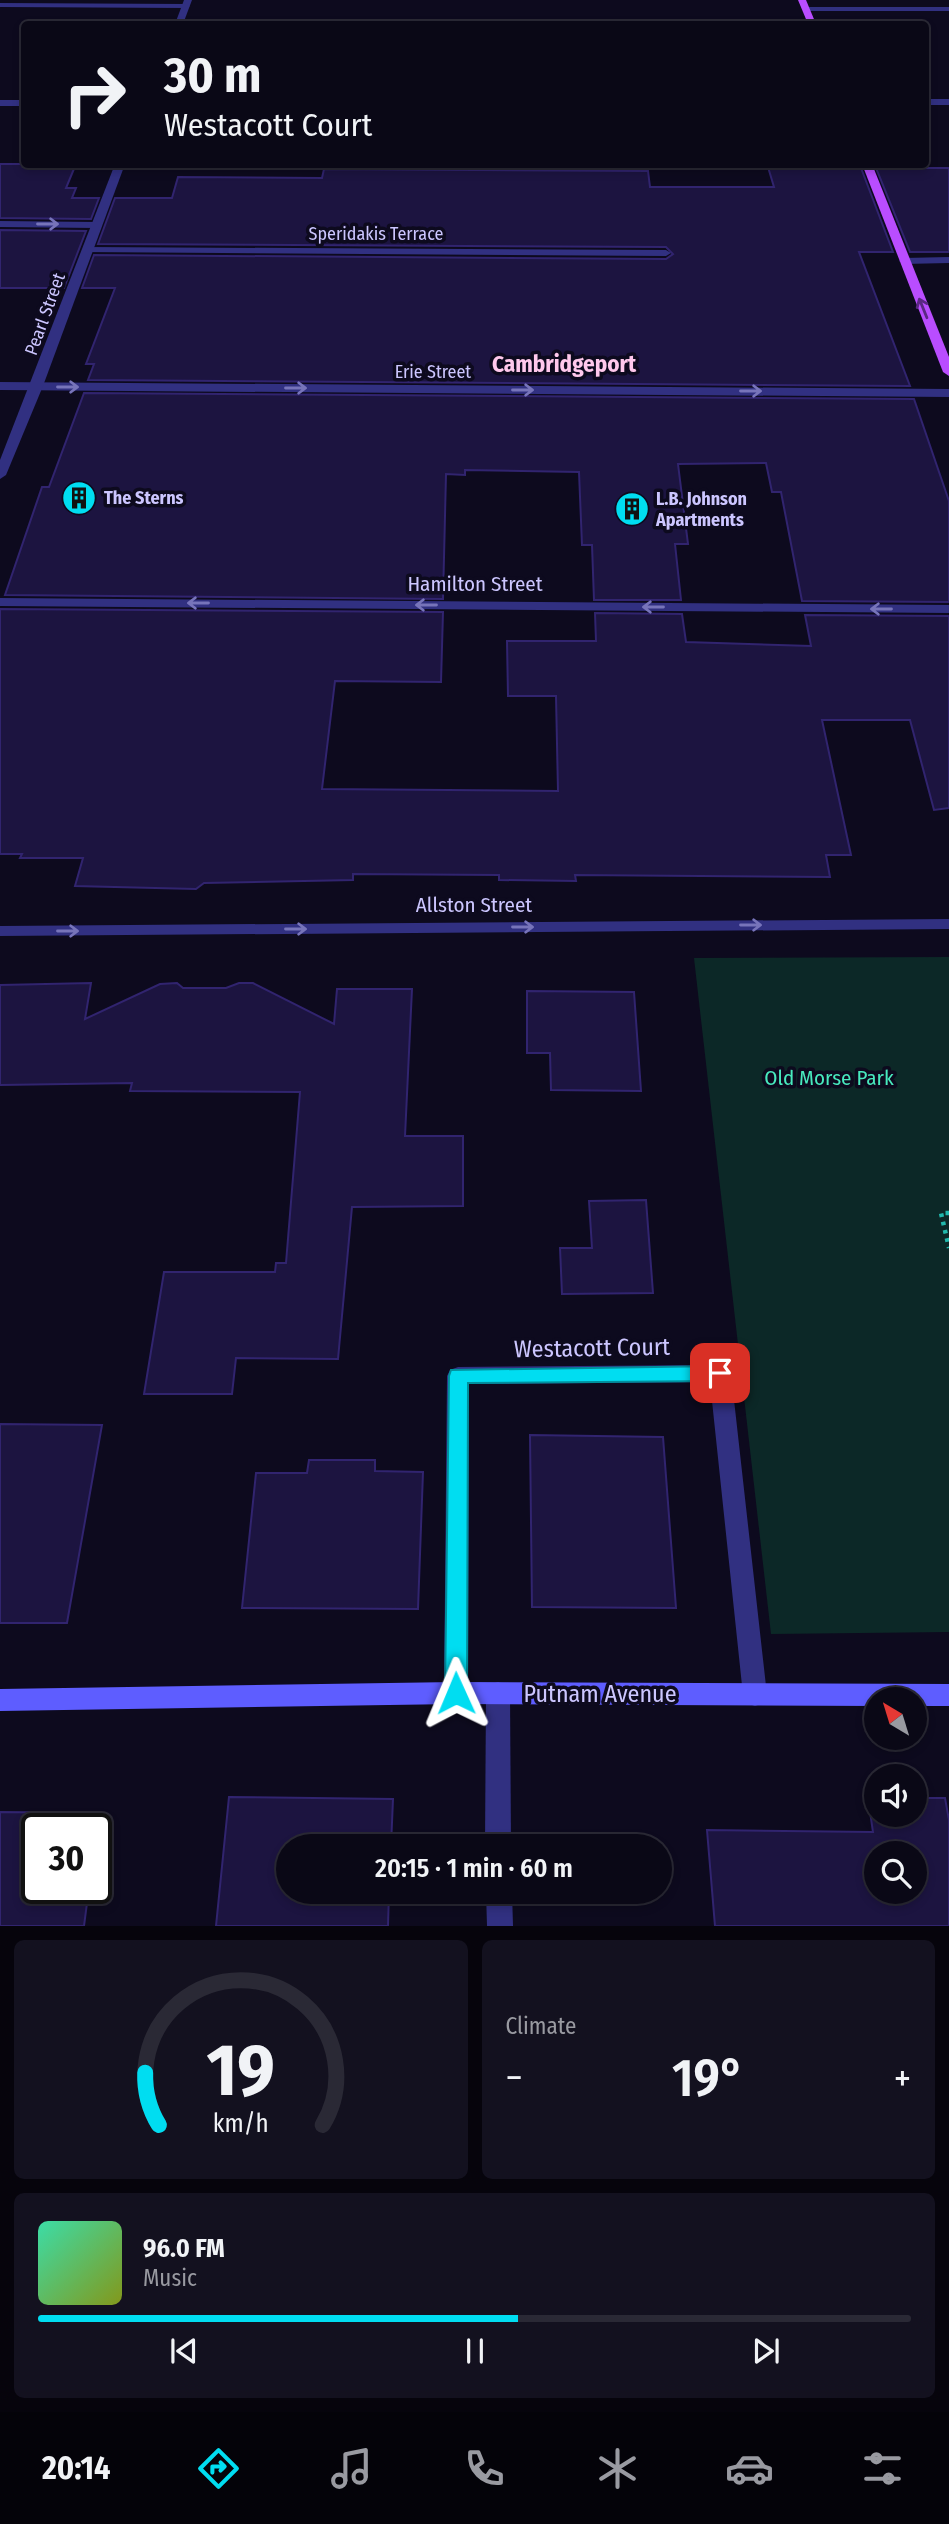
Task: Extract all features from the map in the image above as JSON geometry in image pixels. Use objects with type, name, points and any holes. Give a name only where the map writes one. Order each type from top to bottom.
[{"type":"main road","points":[[804,4],[811,21]]},
{"type":"main road","points":[[869,168],[949,372]]},
{"type":"main road","name":"Putnam Avenue","points":[[0,1700],[456,1693],[949,1695]]},
{"type":"street","points":[[0,5],[187,3],[180,21]]},
{"type":"street","points":[[804,4],[949,9]]},
{"type":"street","points":[[929,102],[949,102]]},
{"type":"street","points":[[0,103],[21,103]]},
{"type":"street","name":"Pearl Street","points":[[0,475],[37,386],[118,168]]},
{"type":"street","points":[[0,224],[96,225]]},
{"type":"street","name":"Speridakis Terrace","points":[[87,250],[666,253]]},
{"type":"street","points":[[904,261],[949,260]]},
{"type":"street","name":"Erie Street","points":[[0,386],[949,393]]},
{"type":"street","name":"Hamilton Street","points":[[0,602],[949,609]]},
{"type":"street","name":"Allston Street","points":[[0,931],[949,924]]},
{"type":"street","name":"Westacott Court","points":[[456,1693],[458,1376],[720,1373],[754,1695]]},
{"type":"street","points":[[498,1693],[498,1834]]},
{"type":"street","points":[[499,1904],[500,1926]]},
{"type":"path","points":[[949,1213],[941,1213],[949,1248]]},
{"type":"green space","name":"Old Morse Park","points":[[949,957],[949,1632],[771,1634],[694,958]]},
{"type":"building","points":[[0,164],[21,164],[21,168],[74,168],[66,188],[76,188],[72,198],[99,198],[91,219],[0,218]]},
{"type":"building","points":[[768,168],[861,168],[893,252],[859,252],[910,386],[88,380],[94,364],[86,364],[115,288],[82,288],[94,255],[666,259],[673,254],[666,247],[98,244],[115,198],[172,198],[178,177],[322,178],[324,169],[648,171],[650,187],[774,187]]},
{"type":"building","points":[[876,168],[949,168],[949,252],[910,252]]},
{"type":"building","points":[[0,230],[86,231],[64,288],[0,288]]},
{"type":"building","points":[[84,393],[914,399],[949,501],[949,602],[802,601],[781,492],[772,492],[766,463],[678,464],[688,544],[675,544],[681,600],[594,600],[592,545],[582,545],[579,472],[465,470],[465,475],[446,474],[443,599],[5,595],[42,487],[49,487]]},
{"type":"building","points":[[0,609],[443,612],[441,682],[335,681],[322,789],[558,791],[556,696],[508,696],[507,641],[596,641],[595,613],[682,614],[686,642],[811,646],[805,615],[949,616],[949,808],[934,810],[910,720],[822,720],[851,855],[826,855],[830,877],[575,875],[576,881],[499,880],[499,875],[353,874],[353,880],[204,883],[196,889],[75,886],[83,858],[20,858],[22,854],[0,854]]},
{"type":"building","points":[[91,983],[85,1019],[160,984],[177,983],[183,988],[226,988],[239,983],[253,983],[334,1024],[337,989],[412,989],[405,1136],[463,1136],[463,1206],[352,1207],[338,1359],[236,1358],[232,1394],[144,1394],[164,1272],[275,1272],[276,1263],[286,1263],[300,1092],[130,1091],[132,1083],[0,1085],[0,985]]},
{"type":"building","points":[[527,991],[634,992],[641,1091],[551,1090],[550,1053],[527,1053]]},
{"type":"building","points":[[646,1200],[653,1293],[562,1294],[560,1248],[592,1248],[589,1201]]},
{"type":"building","points":[[0,1424],[102,1425],[67,1623],[0,1623]]},
{"type":"building","points":[[530,1435],[663,1437],[676,1608],[532,1607]]},
{"type":"building","points":[[309,1460],[375,1460],[375,1471],[423,1472],[418,1609],[242,1608],[256,1473],[307,1473]]},
{"type":"building","points":[[229,1797],[393,1799],[392,1834],[276,1834],[276,1904],[389,1904],[388,1926],[216,1926]]},
{"type":"building","points":[[927,1798],[945,1798],[949,1820],[949,1926],[715,1926],[707,1830],[873,1832],[872,1827],[927,1827]]},
{"type":"building","points":[[0,1812],[101,1813],[21,1813],[21,1904],[87,1904],[84,1926],[0,1926]]},
{"type":"place","name":"The Sterns","points":[[79,498]]},
{"type":"place","name":"L.B. Johnson Apartments","points":[[632,509]]},
{"type":"district","name":"Cambridgeport","points":[[564,364]]},
{"type":"route","points":[[456,1693],[458,1376],[720,1373]]}]
